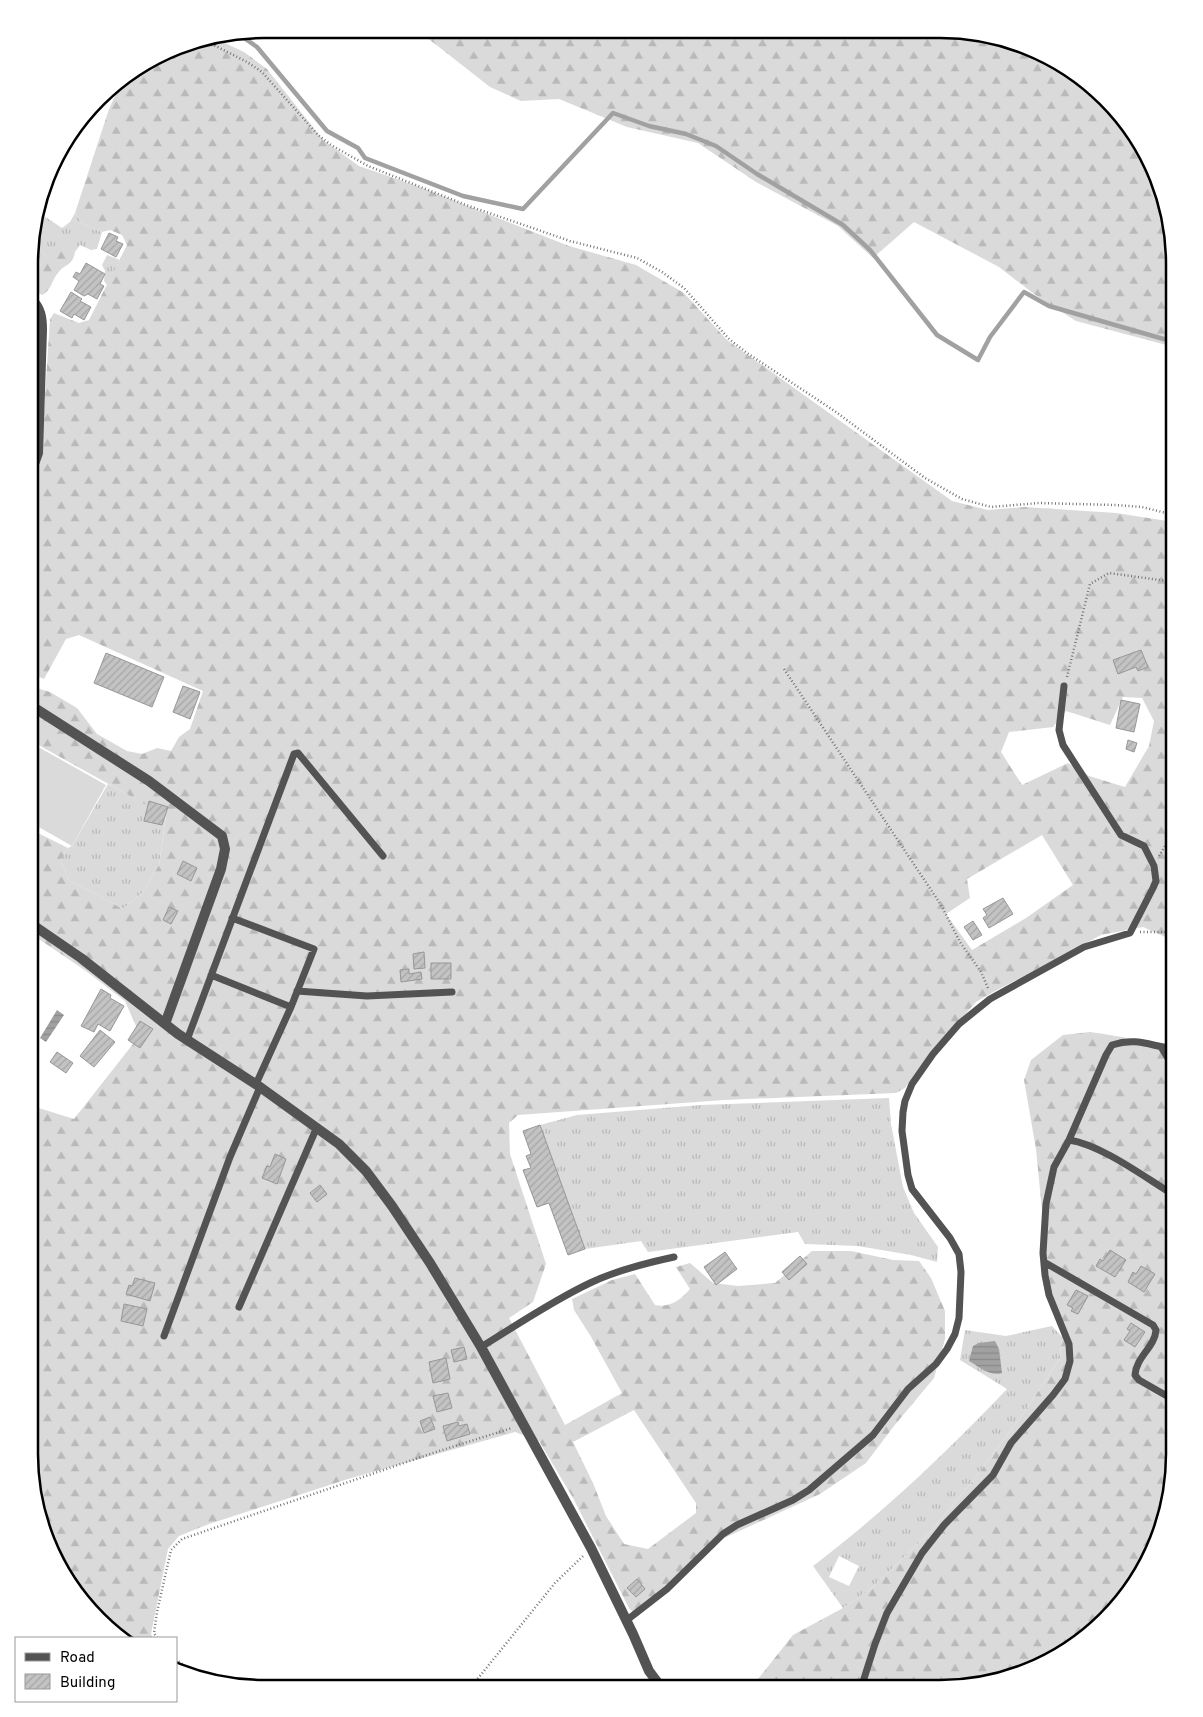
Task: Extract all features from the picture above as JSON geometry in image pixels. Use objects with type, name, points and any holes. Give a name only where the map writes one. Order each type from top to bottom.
[{"type":"street","points":[[38,308],[42,314],[42,330],[38,453]]},
{"type":"street","points":[[38,710],[149,781],[222,836],[225,849],[221,869],[165,1024]]},
{"type":"street","points":[[38,928],[81,958],[187,1040],[317,1127],[339,1144],[366,1170],[430,1263],[481,1347],[591,1548],[627,1620],[649,1671],[655,1680]]},
{"type":"lane","points":[[627,1620],[667,1589],[723,1534],[737,1525],[793,1500],[809,1490],[873,1435],[908,1389],[936,1364],[955,1334],[959,1318],[961,1272],[959,1254],[950,1238],[912,1189],[908,1175],[902,1131],[905,1101],[912,1084],[922,1068],[960,1024],[990,999],[1084,947],[1130,933],[1156,881],[1154,866],[1144,846],[1121,835],[1063,744],[1059,730],[1064,686]]},
{"type":"lane","points":[[187,1040],[294,754],[298,753],[383,856]]},
{"type":"lane","points":[[164,1336],[230,1157],[314,949],[232,918]]},
{"type":"lane","points":[[211,975],[291,1007]]},
{"type":"lane","points":[[297,991],[367,996],[452,992]]},
{"type":"lane","points":[[864,1680],[887,1613],[922,1552],[944,1524],[993,1476],[1011,1443],[1053,1396],[1065,1379],[1070,1360],[1069,1344],[1049,1295],[1044,1262],[1046,1204],[1054,1167],[1069,1140],[1112,1045],[1123,1041],[1137,1041],[1166,1048]]},
{"type":"lane","points":[[1161,1047],[1166,1056]]},
{"type":"lane","points":[[239,1307],[317,1127]]},
{"type":"lane","points":[[1069,1140],[1099,1149],[1166,1190]]},
{"type":"lane","points":[[481,1347],[591,1282],[631,1267],[674,1256]]},
{"type":"lane","points":[[1044,1262],[1153,1325],[1156,1330],[1156,1336],[1138,1363],[1135,1375],[1139,1380],[1166,1395]]},
{"type":"path","points":[[211,44],[262,72],[318,135],[331,145],[368,166],[466,205],[570,241],[637,258],[662,272],[684,288],[729,339],[747,353],[836,412],[925,478],[962,499],[991,507],[1039,503],[1142,507],[1166,513]]},
{"type":"path","points":[[1064,686],[1090,584],[1109,573],[1166,581]]},
{"type":"path","points":[[784,669],[940,904],[960,942],[988,985],[990,999]]},
{"type":"path","points":[[1154,866],[1166,845]]},
{"type":"path","points":[[1130,933],[1166,932]]},
{"type":"path","points":[[156,1637],[154,1633],[157,1612],[172,1550],[182,1540],[436,1452],[523,1425]]},
{"type":"path","points":[[477,1680],[556,1583],[591,1548]]},
{"type":"green space","points":[[427,38],[955,38],[969,39],[1012,49],[1053,68],[1089,93],[1110,114],[1142,163],[1154,191],[1164,234],[1166,345],[1076,321],[1034,294],[999,267],[914,222],[873,258],[838,226],[756,182],[698,143],[627,127],[559,99],[521,101],[490,87]]},
{"type":"green space","points":[[222,41],[244,52],[267,69],[323,140],[359,166],[417,186],[569,246],[636,265],[684,293],[727,340],[952,501],[988,510],[1025,507],[1116,513],[1166,521],[1166,937],[1143,927],[1101,935],[976,1002],[924,1061],[905,1088],[896,1093],[724,1100],[518,1115],[509,1123],[510,1154],[546,1264],[533,1302],[509,1318],[565,1425],[622,1393],[574,1310],[572,1299],[612,1280],[635,1274],[655,1305],[661,1306],[679,1300],[690,1289],[676,1267],[690,1263],[713,1283],[738,1286],[775,1283],[812,1251],[851,1251],[893,1260],[919,1261],[931,1278],[945,1311],[945,1339],[934,1378],[866,1463],[820,1494],[722,1539],[637,1617],[629,1608],[573,1498],[539,1441],[515,1432],[348,1479],[209,1524],[179,1536],[168,1549],[151,1634],[152,1637],[132,1637],[114,1624],[93,1603],[68,1567],[49,1526],[39,1483],[38,1469],[38,1108],[74,1119],[140,1035],[125,1001],[86,971],[38,938],[38,833],[68,848],[61,861],[69,880],[123,909],[142,893],[159,865],[166,816],[38,745],[38,688],[50,692],[77,708],[97,734],[127,751],[142,754],[157,748],[171,751],[179,737],[190,729],[203,691],[79,635],[66,639],[44,679],[38,676],[38,448],[42,442],[50,319],[54,313],[79,323],[89,320],[127,245],[122,235],[110,230],[102,232],[83,224],[75,213],[109,109],[118,90],[150,68],[191,49]],"holes":[[[1123,697],[1142,698],[1154,721],[1149,746],[1125,787],[1089,776],[1068,763],[1022,785],[1001,752],[1009,732],[1053,727],[1066,711],[1110,725]],[[1042,835],[1073,885],[1026,918],[972,950],[946,914],[970,898],[967,879]],[[634,1410],[696,1503],[696,1513],[648,1549],[624,1544],[606,1516],[593,1483],[573,1442]]]},
{"type":"green space","points":[[75,213],[83,224],[102,232],[97,249],[91,250],[80,245],[75,252],[72,250],[43,261],[38,269],[39,234],[43,215],[62,228],[70,222]]},
{"type":"green space","points":[[50,249],[65,252],[72,250],[75,252],[72,260],[60,270],[48,291],[42,295],[38,292],[38,269],[44,254]]},
{"type":"green space","points":[[107,255],[120,260],[107,285],[104,281],[105,271],[102,265]]},
{"type":"green space","points":[[38,747],[106,785],[72,846],[38,827]]},
{"type":"green space","points":[[108,784],[166,815],[159,865],[142,893],[123,909],[69,880],[61,861],[68,848],[72,846]]},
{"type":"green space","points":[[1090,1032],[1166,1043],[1166,1454],[1164,1483],[1158,1512],[1142,1554],[1110,1603],[1089,1624],[1053,1649],[1012,1668],[969,1678],[940,1680],[757,1680],[793,1635],[843,1608],[871,1589],[931,1531],[972,1482],[1026,1410],[1060,1358],[1063,1322],[1050,1293],[1036,1149],[1024,1080],[1031,1060],[1063,1035]]},
{"type":"green space","points":[[889,1098],[891,1124],[903,1187],[914,1213],[938,1247],[937,1262],[911,1255],[858,1246],[805,1244],[798,1232],[648,1252],[641,1241],[585,1249],[540,1125],[577,1115],[701,1105]]},
{"type":"green space","points":[[1052,1326],[1062,1337],[1060,1358],[1026,1410],[972,1482],[931,1531],[871,1589],[843,1608],[813,1566],[914,1481],[1007,1389],[960,1360],[965,1330],[1006,1336]],"holes":[[[839,1556],[859,1566],[849,1586],[829,1577]]]},
{"type":"shaded area","points":[[57,1010],[64,1015],[46,1042],[40,1038]]},
{"type":"shaded area","points":[[995,1341],[999,1349],[1002,1373],[998,1374],[984,1370],[969,1361],[973,1346],[979,1343]]},
{"type":"building","points":[[109,233],[118,237],[116,241],[123,244],[116,257],[101,249]]},
{"type":"building","points":[[86,263],[105,274],[100,284],[104,286],[97,299],[88,294],[84,296],[74,290],[79,281],[73,277],[76,272],[80,274]]},
{"type":"building","points":[[71,292],[82,299],[80,301],[91,307],[84,320],[74,314],[72,318],[60,311]]},
{"type":"building","points":[[1141,650],[1148,667],[1138,671],[1136,667],[1118,674],[1113,660]]},
{"type":"building","points":[[106,653],[164,677],[152,707],[94,683]]},
{"type":"building","points":[[183,686],[200,692],[190,719],[173,712]]},
{"type":"building","points":[[1121,700],[1140,704],[1134,732],[1116,728]]},
{"type":"building","points":[[1128,740],[1137,743],[1134,752],[1126,749]]},
{"type":"building","points":[[149,801],[168,807],[162,825],[144,821]]},
{"type":"building","points":[[183,861],[197,868],[191,881],[177,874]]},
{"type":"building","points":[[1003,898],[1013,914],[989,928],[983,918],[987,915],[983,909]]},
{"type":"building","points":[[169,907],[178,911],[171,924],[163,920]]},
{"type":"building","points":[[973,921],[982,935],[973,940],[964,927]]},
{"type":"building","points":[[424,952],[425,968],[414,969],[413,954]]},
{"type":"building","points":[[431,963],[451,963],[451,979],[431,979]]},
{"type":"building","points":[[409,969],[409,974],[421,972],[422,979],[401,982],[400,970]]},
{"type":"building","points":[[101,989],[111,995],[110,998],[124,1006],[110,1031],[98,1024],[94,1032],[81,1026]]},
{"type":"building","points":[[140,1021],[153,1029],[140,1048],[128,1040]]},
{"type":"building","points":[[100,1030],[115,1042],[94,1067],[80,1056]]},
{"type":"building","points":[[57,1052],[73,1063],[66,1073],[50,1062]]},
{"type":"building","points":[[540,1125],[585,1249],[568,1255],[549,1203],[537,1207],[523,1170],[531,1168],[526,1156],[531,1154],[523,1131]]},
{"type":"building","points":[[275,1154],[286,1159],[277,1184],[262,1178],[267,1166],[270,1167]]},
{"type":"building","points":[[320,1185],[327,1194],[317,1202],[310,1193]]},
{"type":"building","points":[[1110,1250],[1126,1260],[1115,1277],[1096,1266],[1100,1259],[1103,1261]]},
{"type":"building","points":[[725,1252],[737,1269],[716,1285],[704,1267]]},
{"type":"building","points":[[800,1256],[807,1264],[789,1280],[782,1272]]},
{"type":"building","points":[[1141,1266],[1155,1274],[1144,1292],[1128,1282],[1133,1272],[1136,1274]]},
{"type":"building","points":[[135,1278],[155,1283],[150,1301],[126,1294],[129,1285],[132,1286]]},
{"type":"building","points":[[1076,1290],[1088,1296],[1078,1314],[1071,1311],[1073,1308],[1067,1305]]},
{"type":"building","points":[[124,1304],[147,1309],[143,1326],[121,1321]]},
{"type":"building","points":[[1131,1323],[1145,1332],[1135,1347],[1124,1340],[1130,1331],[1127,1329]]},
{"type":"building","points":[[464,1347],[467,1359],[454,1362],[451,1350]]},
{"type":"building","points":[[446,1358],[450,1379],[433,1383],[429,1362]]},
{"type":"building","points":[[448,1393],[452,1408],[437,1412],[433,1396]]},
{"type":"building","points":[[430,1417],[435,1429],[424,1433],[420,1421]]},
{"type":"building","points":[[458,1422],[459,1426],[467,1424],[470,1434],[447,1441],[443,1426]]},
{"type":"building","points":[[637,1579],[645,1589],[636,1597],[627,1588]]},
{"type":"waterway","points":[[244,38],[257,47],[327,131],[358,148],[365,158],[463,196],[523,209],[613,113],[649,126],[686,134],[716,146],[757,174],[843,225],[870,250],[937,335],[978,360],[990,337],[1024,292],[1049,306],[1166,340]]}]
